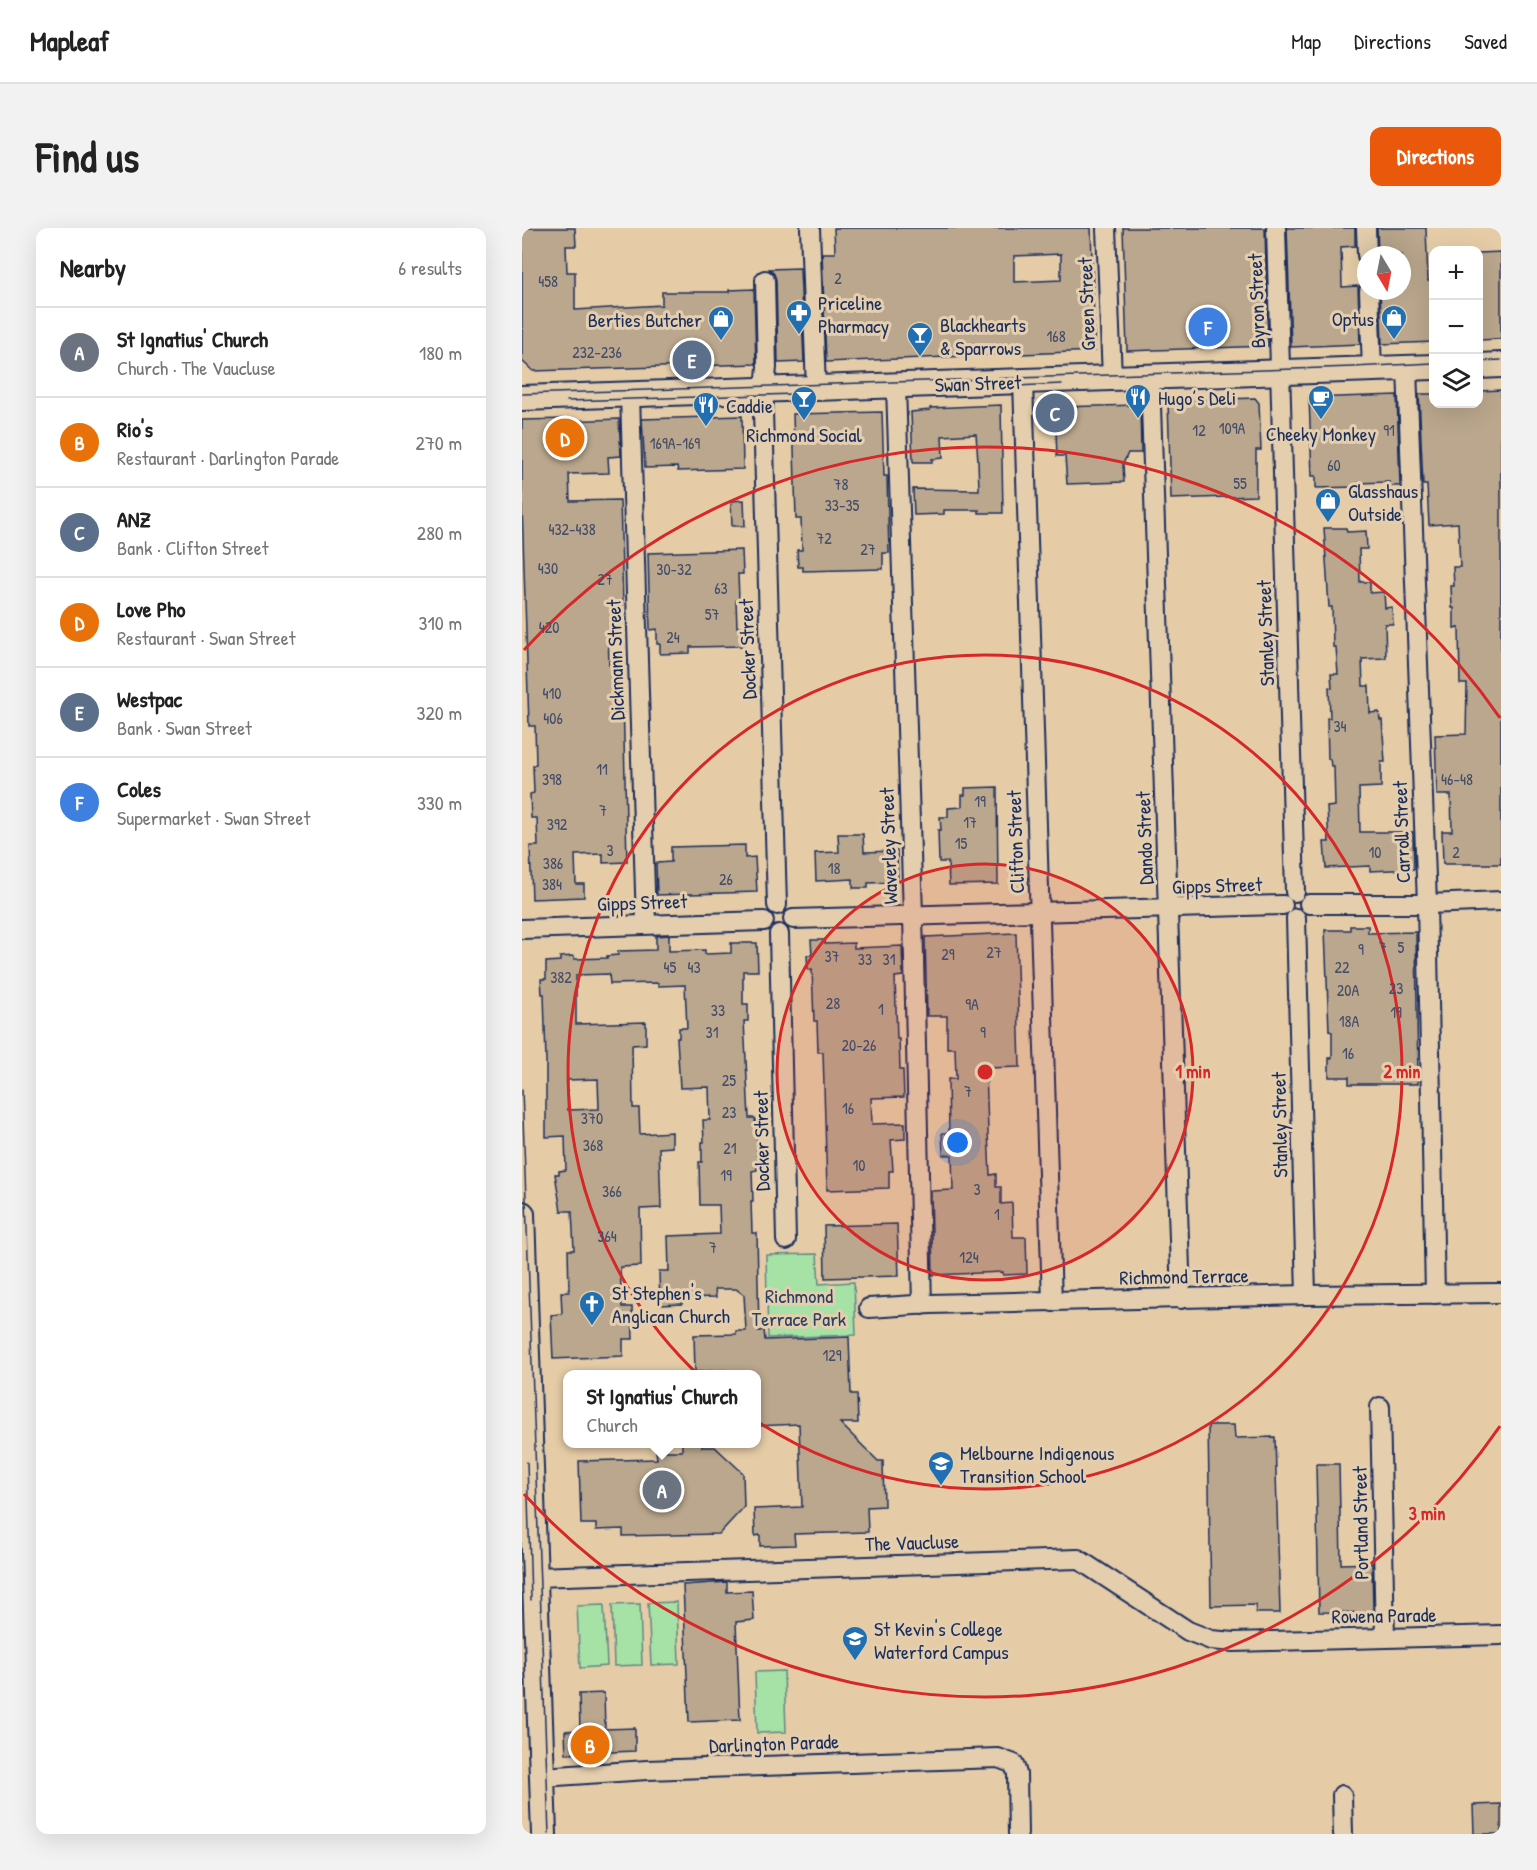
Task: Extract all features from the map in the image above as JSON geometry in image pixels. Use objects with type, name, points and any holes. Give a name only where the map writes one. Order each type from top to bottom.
[{"type":"main road","points":[[1483,366],[1501,365]]},
{"type":"main road","name":"Swan Street","points":[[522,398],[1429,367]]},
{"type":"main road","points":[[522,1214],[535,1577],[530,1636],[542,1777],[544,1834]]},
{"type":"street","points":[[810,228],[816,389]]},
{"type":"street","name":"Green Street","points":[[1106,228],[1112,378]]},
{"type":"street","name":"Byron Street","points":[[1276,228],[1281,372]]},
{"type":"street","points":[[1366,228],[1367,246]]},
{"type":"street","name":"Docker Street","points":[[765,280],[767,367],[763,411],[777,905]]},
{"type":"street","points":[[1369,300],[1372,370]]},
{"type":"street","name":"Carroll Street","points":[[1407,368],[1426,904],[1435,1294]]},
{"type":"street","name":"Stanley Street","points":[[1281,372],[1306,1295]]},
{"type":"street","name":"Dando Street","points":[[1150,376],[1181,1299]]},
{"type":"street","name":"Clifton Street","points":[[1023,381],[1052,1302]]},
{"type":"street","name":"Waverley Street","points":[[896,386],[913,915],[922,1305]]},
{"type":"street","name":"Dickmann Street","points":[[630,395],[646,924]]},
{"type":"street","name":"Gipps Street","points":[[793,918],[1501,901]]},
{"type":"street","points":[[777,905],[786,907],[793,918],[791,927],[779,934],[771,932],[764,921],[769,909],[777,905]]},
{"type":"street","name":"Gipps Street","points":[[522,929],[764,921]]},
{"type":"street","name":"Docker Street","points":[[779,934],[786,1240]]},
{"type":"street","name":"Richmond Terrace","points":[[869,1308],[1306,1295],[1501,1293]]},
{"type":"street","name":"Portland Street","points":[[1380,1407],[1385,1638]]},
{"type":"street","name":"The Vaucluse","points":[[535,1577],[1078,1559],[1188,1631],[1211,1640],[1267,1641]]},
{"type":"street","name":"Rowena Parade","points":[[1267,1641],[1501,1635]]},
{"type":"street","name":"Darlington Parade","points":[[542,1777],[647,1770],[998,1758],[1014,1764],[1017,1774],[1018,1834]]},
{"type":"street","points":[[1342,1795],[1343,1834]]},
{"type":"green space","name":"Richmond Terrace Park","points":[[817,1254],[819,1284],[854,1282],[856,1335],[768,1338],[766,1255]]},
{"type":"green space","points":[[677,1602],[679,1664],[651,1665],[648,1603]]},
{"type":"green space","points":[[640,1604],[642,1665],[614,1666],[612,1605]]},
{"type":"green space","points":[[604,1605],[607,1666],[580,1668],[577,1606]]},
{"type":"green space","points":[[784,1671],[786,1732],[757,1733],[755,1672]]},
{"type":"building","points":[[522,228],[575,228],[576,246],[566,246],[567,272],[575,272],[575,310],[662,305],[662,292],[729,292],[729,290],[754,289],[756,364],[533,371],[522,361]]},
{"type":"building","points":[[834,228],[1091,228],[1095,351],[826,362],[822,253],[835,253]],"holes":[[[1061,254],[1061,280],[1014,282],[1014,256]]]},
{"type":"building","points":[[1123,228],[1265,228],[1268,346],[1127,351]]},
{"type":"building","points":[[1287,228],[1355,228],[1355,246],[1341,247],[1342,287],[1357,286],[1360,344],[1291,347]]},
{"type":"building","points":[[1377,228],[1426,228],[1429,342],[1382,344],[1380,300],[1411,300],[1411,246],[1378,246]]},
{"type":"building","points":[[1501,252],[1501,339],[1483,340],[1483,253]]},
{"type":"building","points":[[800,268],[804,362],[778,363],[776,280],[769,269]]},
{"type":"building","points":[[1501,390],[1501,864],[1443,864],[1442,831],[1452,831],[1451,795],[1437,795],[1435,735],[1466,734],[1467,684],[1460,684],[1459,627],[1454,628],[1454,608],[1452,608],[1453,567],[1460,567],[1458,523],[1429,525],[1427,485],[1423,485],[1419,394],[1429,394],[1429,408],[1483,408],[1483,391]]},
{"type":"building","points":[[1397,395],[1400,486],[1389,486],[1389,482],[1357,483],[1357,487],[1316,488],[1316,476],[1312,476],[1309,398]]},
{"type":"building","points":[[1255,398],[1259,403],[1261,450],[1256,450],[1256,496],[1171,499],[1168,401]]},
{"type":"building","points":[[1001,405],[1003,513],[944,510],[944,514],[914,515],[913,489],[979,490],[976,434],[942,436],[943,458],[932,459],[932,462],[913,462],[911,412],[930,410],[930,408]]},
{"type":"building","points":[[1140,405],[1141,453],[1128,453],[1123,464],[1124,482],[1067,484],[1065,456],[1057,456],[1055,407]]},
{"type":"building","points":[[882,412],[884,476],[887,476],[889,553],[883,553],[883,569],[803,571],[803,567],[798,567],[797,550],[802,550],[801,519],[796,519],[793,414]]},
{"type":"building","points":[[742,416],[743,469],[678,471],[677,467],[645,468],[642,419]]},
{"type":"building","points":[[568,419],[568,421],[619,419],[621,456],[608,457],[609,473],[569,474],[570,501],[620,500],[623,605],[616,605],[616,623],[613,632],[608,632],[609,665],[618,665],[619,697],[623,697],[627,862],[603,863],[603,854],[575,855],[576,884],[584,884],[584,897],[532,899],[530,846],[538,846],[537,818],[531,818],[530,794],[534,793],[533,765],[536,764],[535,726],[529,726],[522,505],[522,420]]},
{"type":"building","points":[[744,500],[745,526],[732,526],[731,501]]},
{"type":"building","points":[[1324,528],[1346,528],[1347,532],[1366,531],[1367,549],[1359,549],[1360,582],[1370,582],[1370,593],[1384,592],[1385,608],[1392,607],[1393,624],[1385,624],[1386,658],[1362,659],[1363,686],[1369,686],[1370,713],[1379,712],[1380,720],[1382,720],[1385,762],[1381,762],[1381,787],[1359,788],[1360,832],[1413,832],[1414,869],[1370,871],[1370,866],[1326,868],[1324,842],[1329,842],[1327,807],[1335,806],[1334,766],[1331,766],[1330,759],[1328,759],[1327,718],[1330,718],[1331,674],[1338,674],[1336,647],[1333,647],[1332,607],[1329,607]]},
{"type":"building","points":[[742,550],[743,574],[738,574],[739,600],[736,600],[737,627],[743,627],[744,646],[690,647],[690,653],[660,654],[657,629],[650,630],[648,553]]},
{"type":"building","points":[[997,787],[998,884],[949,885],[948,862],[939,862],[940,817],[948,817],[948,808],[962,807],[962,795],[965,795],[965,788]]},
{"type":"building","points":[[838,834],[863,834],[864,852],[897,851],[898,882],[868,883],[868,888],[853,888],[853,879],[816,881],[815,853],[839,852]]},
{"type":"building","points":[[745,845],[745,858],[755,857],[757,892],[657,895],[656,863],[671,862],[671,847]]},
{"type":"building","points":[[1350,926],[1368,926],[1368,933],[1416,932],[1418,1084],[1349,1084],[1349,1077],[1329,1077],[1332,1032],[1329,1031],[1325,930],[1350,930]]},
{"type":"building","points":[[1016,933],[1020,1067],[986,1068],[988,1132],[990,1175],[996,1174],[996,1187],[1001,1187],[1001,1204],[1012,1203],[1013,1237],[1026,1237],[1027,1274],[1003,1275],[1003,1272],[933,1275],[931,1191],[953,1190],[952,1155],[943,1155],[942,1133],[949,1133],[948,1079],[956,1079],[955,1048],[947,1048],[947,1016],[927,1016],[925,937]]},
{"type":"building","points":[[669,935],[669,951],[705,950],[705,954],[731,953],[731,943],[757,943],[758,971],[743,971],[743,1004],[748,1004],[748,1021],[744,1021],[749,1118],[755,1118],[757,1142],[757,1170],[752,1171],[753,1201],[751,1201],[752,1233],[757,1233],[759,1331],[764,1330],[765,1340],[849,1337],[851,1394],[857,1394],[858,1423],[840,1423],[878,1461],[883,1461],[884,1506],[867,1507],[868,1532],[794,1534],[795,1545],[760,1546],[760,1535],[755,1536],[754,1509],[802,1507],[799,1424],[761,1426],[761,1370],[695,1370],[694,1335],[736,1334],[736,1331],[746,1331],[744,1295],[736,1289],[715,1289],[716,1297],[682,1298],[682,1304],[660,1305],[659,1271],[669,1271],[668,1236],[720,1234],[719,1205],[700,1205],[699,1162],[702,1162],[702,1142],[704,1142],[703,1120],[710,1120],[709,1087],[680,1088],[677,1038],[679,1038],[679,1028],[687,1028],[685,985],[610,984],[609,974],[576,975],[576,1024],[646,1022],[646,1044],[632,1045],[633,1108],[639,1108],[640,1134],[672,1132],[672,1147],[659,1148],[661,1208],[640,1209],[641,1266],[620,1267],[622,1307],[632,1307],[633,1339],[623,1339],[623,1356],[553,1359],[551,1315],[562,1314],[561,1292],[569,1292],[568,1250],[574,1250],[572,1211],[561,1211],[555,1174],[566,1170],[565,1136],[546,1137],[544,994],[542,994],[541,979],[546,979],[546,962],[560,961],[560,957],[607,958],[607,956],[618,955],[618,951],[656,950],[656,936]],"holes":[[[598,1079],[599,1109],[568,1110],[567,1080]]]},
{"type":"building","points":[[811,940],[825,940],[825,944],[854,943],[854,948],[902,946],[903,976],[895,977],[897,1039],[899,1039],[900,1070],[903,1070],[904,1097],[871,1098],[872,1124],[905,1123],[905,1139],[891,1140],[893,1171],[889,1171],[889,1188],[827,1190],[823,1052],[818,1052],[812,969],[808,970],[807,955],[812,955]]},
{"type":"building","points":[[897,1224],[899,1276],[825,1278],[824,1226]]},
{"type":"building","points":[[1208,1425],[1234,1425],[1235,1438],[1275,1437],[1280,1613],[1256,1613],[1256,1605],[1211,1606]]},
{"type":"building","points":[[682,1448],[716,1448],[743,1473],[744,1507],[719,1534],[623,1536],[623,1529],[596,1530],[596,1524],[581,1524],[579,1461],[657,1459],[656,1451],[682,1451]]},
{"type":"building","points":[[1316,1464],[1339,1464],[1341,1564],[1372,1563],[1373,1613],[1319,1612]]},
{"type":"building","points":[[727,1582],[727,1592],[752,1591],[754,1620],[736,1622],[740,1720],[689,1722],[683,1585]]},
{"type":"building","points":[[604,1693],[605,1729],[635,1728],[635,1751],[566,1754],[565,1731],[580,1730],[579,1694]]},
{"type":"building","points":[[1501,1804],[1501,1834],[1474,1834],[1473,1805]]},
{"type":"tram line","points":[[1483,361],[1501,360]]},
{"type":"tram line","points":[[522,394],[1429,363]]},
{"type":"tram line","points":[[990,387],[1062,384]]},
{"type":"tram line","points":[[567,401],[795,394]]},
{"type":"tram line","points":[[522,1090],[549,1834]]},
{"type":"tram line","points":[[527,1462],[531,1600]]},
{"type":"place","name":"Coles","points":[[1208,327]]},
{"type":"place","name":"Priceline Pharmacy","points":[[799,336]]},
{"type":"place","name":"Optus","points":[[1394,341]]},
{"type":"place","name":"Berties Butcher","points":[[721,342]]},
{"type":"place","name":"Blackhearts & Sparrows","points":[[920,358]]},
{"type":"place","name":"Westpac","points":[[692,360]]},
{"type":"place","name":"ANZ","points":[[1055,413]]},
{"type":"place","name":"Hugo’s Deli","points":[[1138,420]]},
{"type":"place","name":"Cheeky Monkey","points":[[1321,421]]},
{"type":"place","name":"Richmond Social","points":[[804,422]]},
{"type":"place","name":"Caddie","points":[[706,428]]},
{"type":"place","name":"Love Pho","points":[[565,438]]},
{"type":"place","name":"Glasshaus Outside","points":[[1328,524]]},
{"type":"place","name":"St Stephen's Anglican Church","points":[[592,1327]]},
{"type":"place","name":"Melbourne Indigenous Transition School","points":[[941,1487]]},
{"type":"place","name":"St Ignatius' Church","points":[[662,1490]]},
{"type":"place","name":"St Kevin's College Waterford Campus","points":[[855,1662]]},
{"type":"place","name":"Rio's","points":[[590,1745]]}]
